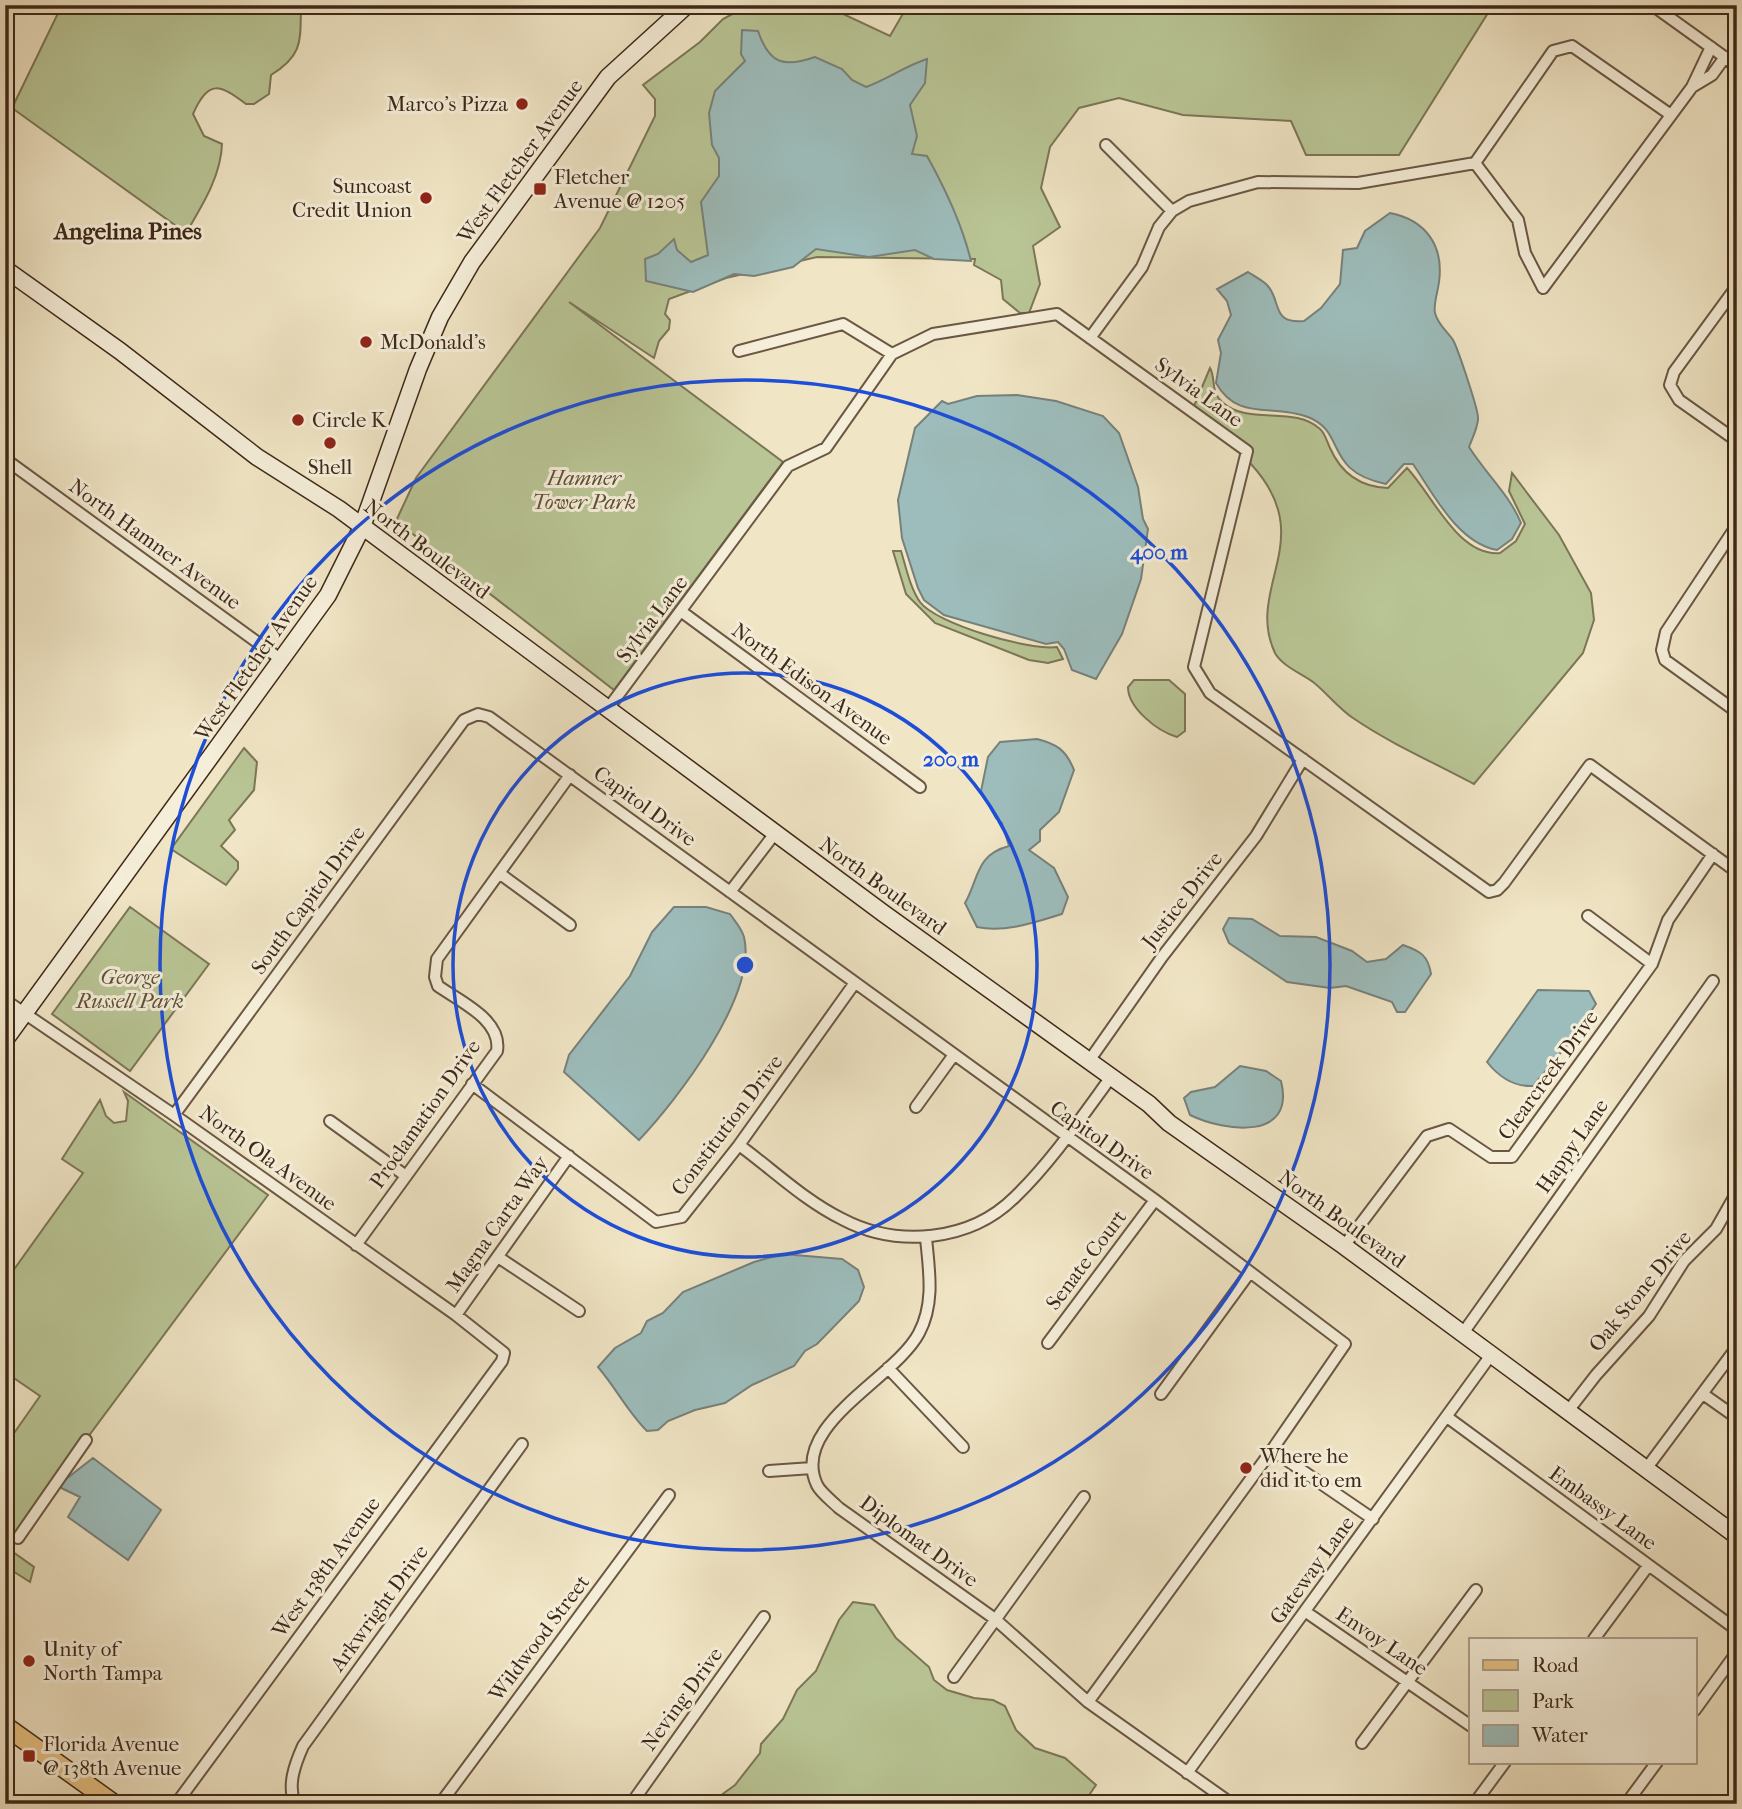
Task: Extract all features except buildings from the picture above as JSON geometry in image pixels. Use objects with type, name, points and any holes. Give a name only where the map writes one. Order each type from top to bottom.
[{"type":"main road","points":[[5,1726],[114,1804]]},
{"type":"street","name":"West Fletcher Avenue","points":[[5,1040],[283,661],[328,595],[362,527],[418,369],[440,317],[472,262],[608,77],[687,5]]},
{"type":"street","points":[[1652,5],[1737,66]]},
{"type":"street","points":[[1090,338],[1142,267],[1159,227],[1172,211],[1189,201],[1258,182],[1358,183],[1475,163],[1553,51],[1572,46],[1671,115]]},
{"type":"street","points":[[1475,163],[1518,220],[1525,253],[1543,288],[1692,87],[1711,47]]},
{"type":"street","points":[[1692,87],[1712,75],[1725,57]]},
{"type":"street","points":[[1106,145],[1172,211]]},
{"type":"street","name":"North Boulevard","points":[[5,269],[120,351],[257,457],[295,479],[362,527],[607,710],[1169,1122],[1345,1246],[1737,1536]]},
{"type":"street","points":[[1737,286],[1674,372],[1670,385],[1679,400],[1737,442]]},
{"type":"street","name":"Sylvia Lane","points":[[607,710],[788,466],[826,448],[892,354],[933,334],[1057,314],[1247,451],[1194,667],[1210,692],[1489,892],[1497,890],[1504,883],[1590,765],[1713,854]]},
{"type":"street","points":[[739,351],[843,324],[892,354]]},
{"type":"street","name":"North Hamner Avenue","points":[[5,459],[283,661]]},
{"type":"street","points":[[1737,525],[1666,632],[1662,650],[1665,660],[1737,712]]},
{"type":"street","name":"North Edison Avenue","points":[[682,612],[920,786]]},
{"type":"street","name":"Capitol Drive","points":[[478,714],[489,717],[570,775],[1065,1138],[1154,1200],[1345,1343],[1272,1450],[1088,1702]]},
{"type":"street","name":"South Capitol Drive","points":[[174,1115],[464,720],[478,714]]},
{"type":"street","name":"Justice Drive","points":[[1089,1061],[1162,957],[1256,836],[1303,759]]},
{"type":"street","name":"Proclamation Drive","points":[[356,1245],[497,1051],[499,1039],[494,1027],[438,986],[435,976],[437,959],[570,775]]},
{"type":"street","points":[[730,892],[776,832]]},
{"type":"street","points":[[1713,854],[1737,872]]},
{"type":"street","name":"Clearcreek Drive","points":[[1345,1246],[1427,1136],[1449,1129],[1491,1157],[1512,1157],[1652,964],[1668,920],[1713,854]]},
{"type":"street","points":[[499,873],[570,925]]},
{"type":"street","points":[[1588,916],[1652,964]]},
{"type":"street","name":"Happy Lane","points":[[1463,1333],[1713,981]]},
{"type":"street","name":"Constitution Drive","points":[[472,1084],[656,1222],[682,1217],[739,1144],[854,984]]},
{"type":"street","name":"North Ola Avenue","points":[[5,1000],[174,1115],[456,1315],[504,1353]]},
{"type":"street","points":[[916,1107],[953,1056]]},
{"type":"street","points":[[739,1144],[841,1219],[888,1234],[926,1238],[965,1230],[1014,1199],[1111,1077]]},
{"type":"street","points":[[330,1121],[406,1176]]},
{"type":"street","name":"Magna Carta Way","points":[[456,1315],[569,1156]]},
{"type":"street","name":"Oak Stone Drive","points":[[1568,1411],[1596,1375],[1650,1316],[1684,1261],[1716,1229],[1737,1192]]},
{"type":"street","name":"Senate Court","points":[[1048,1343],[1154,1200]]},
{"type":"street","points":[[769,1471],[812,1468],[819,1434],[912,1344],[926,1316],[930,1284],[926,1238]]},
{"type":"street","points":[[498,1257],[579,1311]]},
{"type":"street","points":[[1161,1394],[1250,1272]]},
{"type":"street","points":[[1646,1469],[1737,1347]]},
{"type":"street","name":"West 138th Avenue","points":[[176,1804],[502,1361],[504,1353]]},
{"type":"street","name":"Gateway Lane","points":[[1187,1773],[1491,1355]]},
{"type":"street","points":[[888,1368],[963,1447]]},
{"type":"street","points":[[1703,1394],[1737,1418]]},
{"type":"street","name":"Embassy Lane","points":[[1447,1417],[1737,1630]]},
{"type":"street","points":[[18,1538],[86,1440]]},
{"type":"street","name":"Arkwright Drive","points":[[295,1804],[292,1796],[294,1767],[303,1746],[522,1444]]},
{"type":"street","points":[[1272,1450],[1373,1519]]},
{"type":"street","name":"Diplomat Drive","points":[[812,1468],[817,1487],[839,1508],[995,1619],[1088,1702],[1232,1804]]},
{"type":"street","name":"Wildwood Street","points":[[440,1804],[669,1495]]},
{"type":"street","points":[[954,1677],[1084,1497]]},
{"type":"street","points":[[1595,1638],[1648,1566]]},
{"type":"street","points":[[1362,1743],[1476,1590]]},
{"type":"street","name":"Envoy Lane","points":[[1306,1612],[1469,1725]]},
{"type":"street","name":"Neving Drive","points":[[631,1804],[764,1617]]},
{"type":"street","points":[[1696,1709],[1737,1652]]},
{"type":"street","points":[[1474,1804],[1504,1764]]},
{"type":"street","points":[[1626,1804],[1656,1764]]},
{"type":"green space","points":[[62,5],[301,5],[298,46],[289,61],[271,75],[269,94],[254,104],[246,104],[229,92],[216,88],[210,90],[199,102],[193,114],[204,136],[222,144],[221,156],[204,201],[186,233],[12,108]]},
{"type":"green space","name":"Hamner Tower Park","points":[[749,5],[824,5],[890,36],[908,5],[1493,5],[1399,155],[1306,155],[1291,121],[1183,115],[1119,98],[1079,108],[1050,147],[1041,188],[1060,227],[1033,246],[1040,284],[1029,313],[1020,313],[1003,299],[1001,280],[974,265],[975,259],[817,257],[726,278],[669,299],[665,314],[670,320],[669,329],[659,341],[654,358],[569,302],[783,462],[614,690],[396,521],[416,478],[600,228],[655,116],[655,99],[643,85],[700,42],[723,19]]},
{"type":"green space","points":[[1210,368],[1216,393],[1222,402],[1245,413],[1284,416],[1309,422],[1323,433],[1340,465],[1360,481],[1388,488],[1407,468],[1459,535],[1485,552],[1500,553],[1516,541],[1525,524],[1509,491],[1512,473],[1559,535],[1591,593],[1594,620],[1583,653],[1474,784],[1397,745],[1353,718],[1275,653],[1268,629],[1268,606],[1278,562],[1280,515],[1270,490],[1250,463],[1250,447],[1194,406]]},
{"type":"green space","points":[[893,551],[901,551],[914,590],[920,602],[929,610],[944,619],[984,634],[1026,645],[1057,647],[1063,659],[1048,663],[1029,660],[935,623],[906,594]]},
{"type":"green space","points":[[1134,680],[1169,680],[1185,694],[1185,731],[1177,737],[1161,730],[1145,718],[1129,695],[1128,687]]},
{"type":"green space","points":[[244,748],[257,762],[254,790],[229,820],[235,830],[221,846],[238,862],[238,869],[226,885],[171,849]]},
{"type":"green space","name":"George Russell Park","points":[[130,907],[209,964],[130,1071],[52,1014]]},
{"type":"green space","points":[[124,1092],[268,1195],[6,1547],[34,1567],[30,1582],[5,1566],[5,1446],[40,1396],[5,1372],[5,1282],[83,1173],[62,1159],[100,1100],[106,1116],[114,1123],[126,1121],[128,1101]]},
{"type":"green space","points":[[853,1602],[874,1605],[896,1638],[929,1667],[934,1680],[947,1690],[993,1700],[1005,1706],[1016,1730],[1035,1748],[1065,1758],[1096,1785],[1083,1804],[709,1804],[735,1785],[760,1753],[761,1744],[783,1719],[797,1690],[816,1671],[839,1620]]},
{"type":"water","points":[[742,30],[758,31],[767,51],[779,60],[795,62],[815,57],[842,69],[852,80],[866,87],[927,59],[925,83],[910,105],[917,136],[912,154],[927,156],[953,207],[971,261],[934,259],[915,250],[869,257],[816,249],[793,267],[754,276],[734,274],[693,292],[646,281],[645,259],[658,254],[674,239],[677,250],[691,262],[708,255],[701,202],[719,176],[719,158],[712,145],[709,113],[715,91],[745,61],[741,54]]},
{"type":"water","points":[[1390,213],[1403,216],[1423,228],[1439,257],[1435,313],[1453,340],[1478,417],[1469,447],[1510,503],[1521,523],[1512,539],[1497,550],[1483,546],[1459,528],[1413,464],[1404,464],[1386,484],[1366,478],[1344,461],[1328,432],[1320,424],[1295,413],[1245,407],[1225,395],[1216,383],[1221,353],[1218,340],[1231,315],[1227,301],[1217,289],[1248,272],[1272,291],[1281,315],[1293,321],[1304,321],[1321,308],[1340,284],[1343,250],[1357,248],[1365,231]]},
{"type":"water","points":[[1017,395],[1056,401],[1103,416],[1119,433],[1138,487],[1143,519],[1148,529],[1141,579],[1122,634],[1096,679],[1072,670],[1064,649],[1058,642],[1046,644],[944,615],[924,600],[902,538],[898,500],[915,428],[942,401],[948,404],[977,396]]},
{"type":"water","points":[[1037,739],[1060,749],[1068,757],[1074,770],[1059,812],[1040,830],[1040,841],[1029,850],[1054,868],[1068,897],[1062,914],[1009,928],[977,927],[965,903],[984,862],[990,855],[1009,846],[1002,823],[996,818],[981,791],[988,757],[1000,742]]},
{"type":"water","points":[[674,907],[706,907],[730,914],[744,937],[745,961],[739,988],[711,1045],[673,1100],[639,1140],[564,1072],[569,1055],[630,976],[652,932]]},
{"type":"water","points":[[1229,918],[1252,919],[1280,936],[1316,937],[1352,951],[1367,962],[1386,959],[1403,945],[1422,955],[1428,962],[1431,974],[1405,1012],[1397,1012],[1392,1002],[1346,986],[1330,988],[1287,982],[1229,943],[1223,929]]},
{"type":"water","points":[[1538,990],[1589,991],[1596,1004],[1569,1043],[1533,1086],[1519,1085],[1507,1080],[1487,1062]]},
{"type":"water","points":[[1240,1066],[1266,1071],[1281,1081],[1283,1100],[1278,1114],[1268,1123],[1238,1128],[1190,1115],[1184,1098],[1191,1092],[1215,1087]]},
{"type":"water","points":[[783,1254],[842,1259],[858,1270],[864,1287],[859,1301],[817,1344],[805,1351],[794,1366],[752,1385],[725,1403],[695,1410],[668,1421],[658,1430],[647,1431],[598,1367],[615,1348],[641,1333],[647,1321],[663,1313],[683,1292],[754,1262]]},
{"type":"water","points":[[93,1458],[161,1510],[128,1560],[68,1517],[80,1497],[57,1486]]},
{"type":"place","name":"Marco's Pizza","points":[[522,104]]},
{"type":"place","name":"Fletcher Avenue @ 1205","points":[[540,189]]},
{"type":"place","name":"Suncoast Credit Union","points":[[426,198]]},
{"type":"place","name":"McDonald's","points":[[366,342]]},
{"type":"place","name":"Circle K","points":[[298,420]]},
{"type":"place","name":"Shell","points":[[330,443]]},
{"type":"place","name":"Where he did it to em","points":[[1246,1468]]},
{"type":"place","name":"Unity of North Tampa","points":[[29,1661]]},
{"type":"place","name":"Florida Avenue @ 138th Avenue","points":[[29,1756]]},
{"type":"district","name":"Angelina Pines","points":[[128,231]]}]
